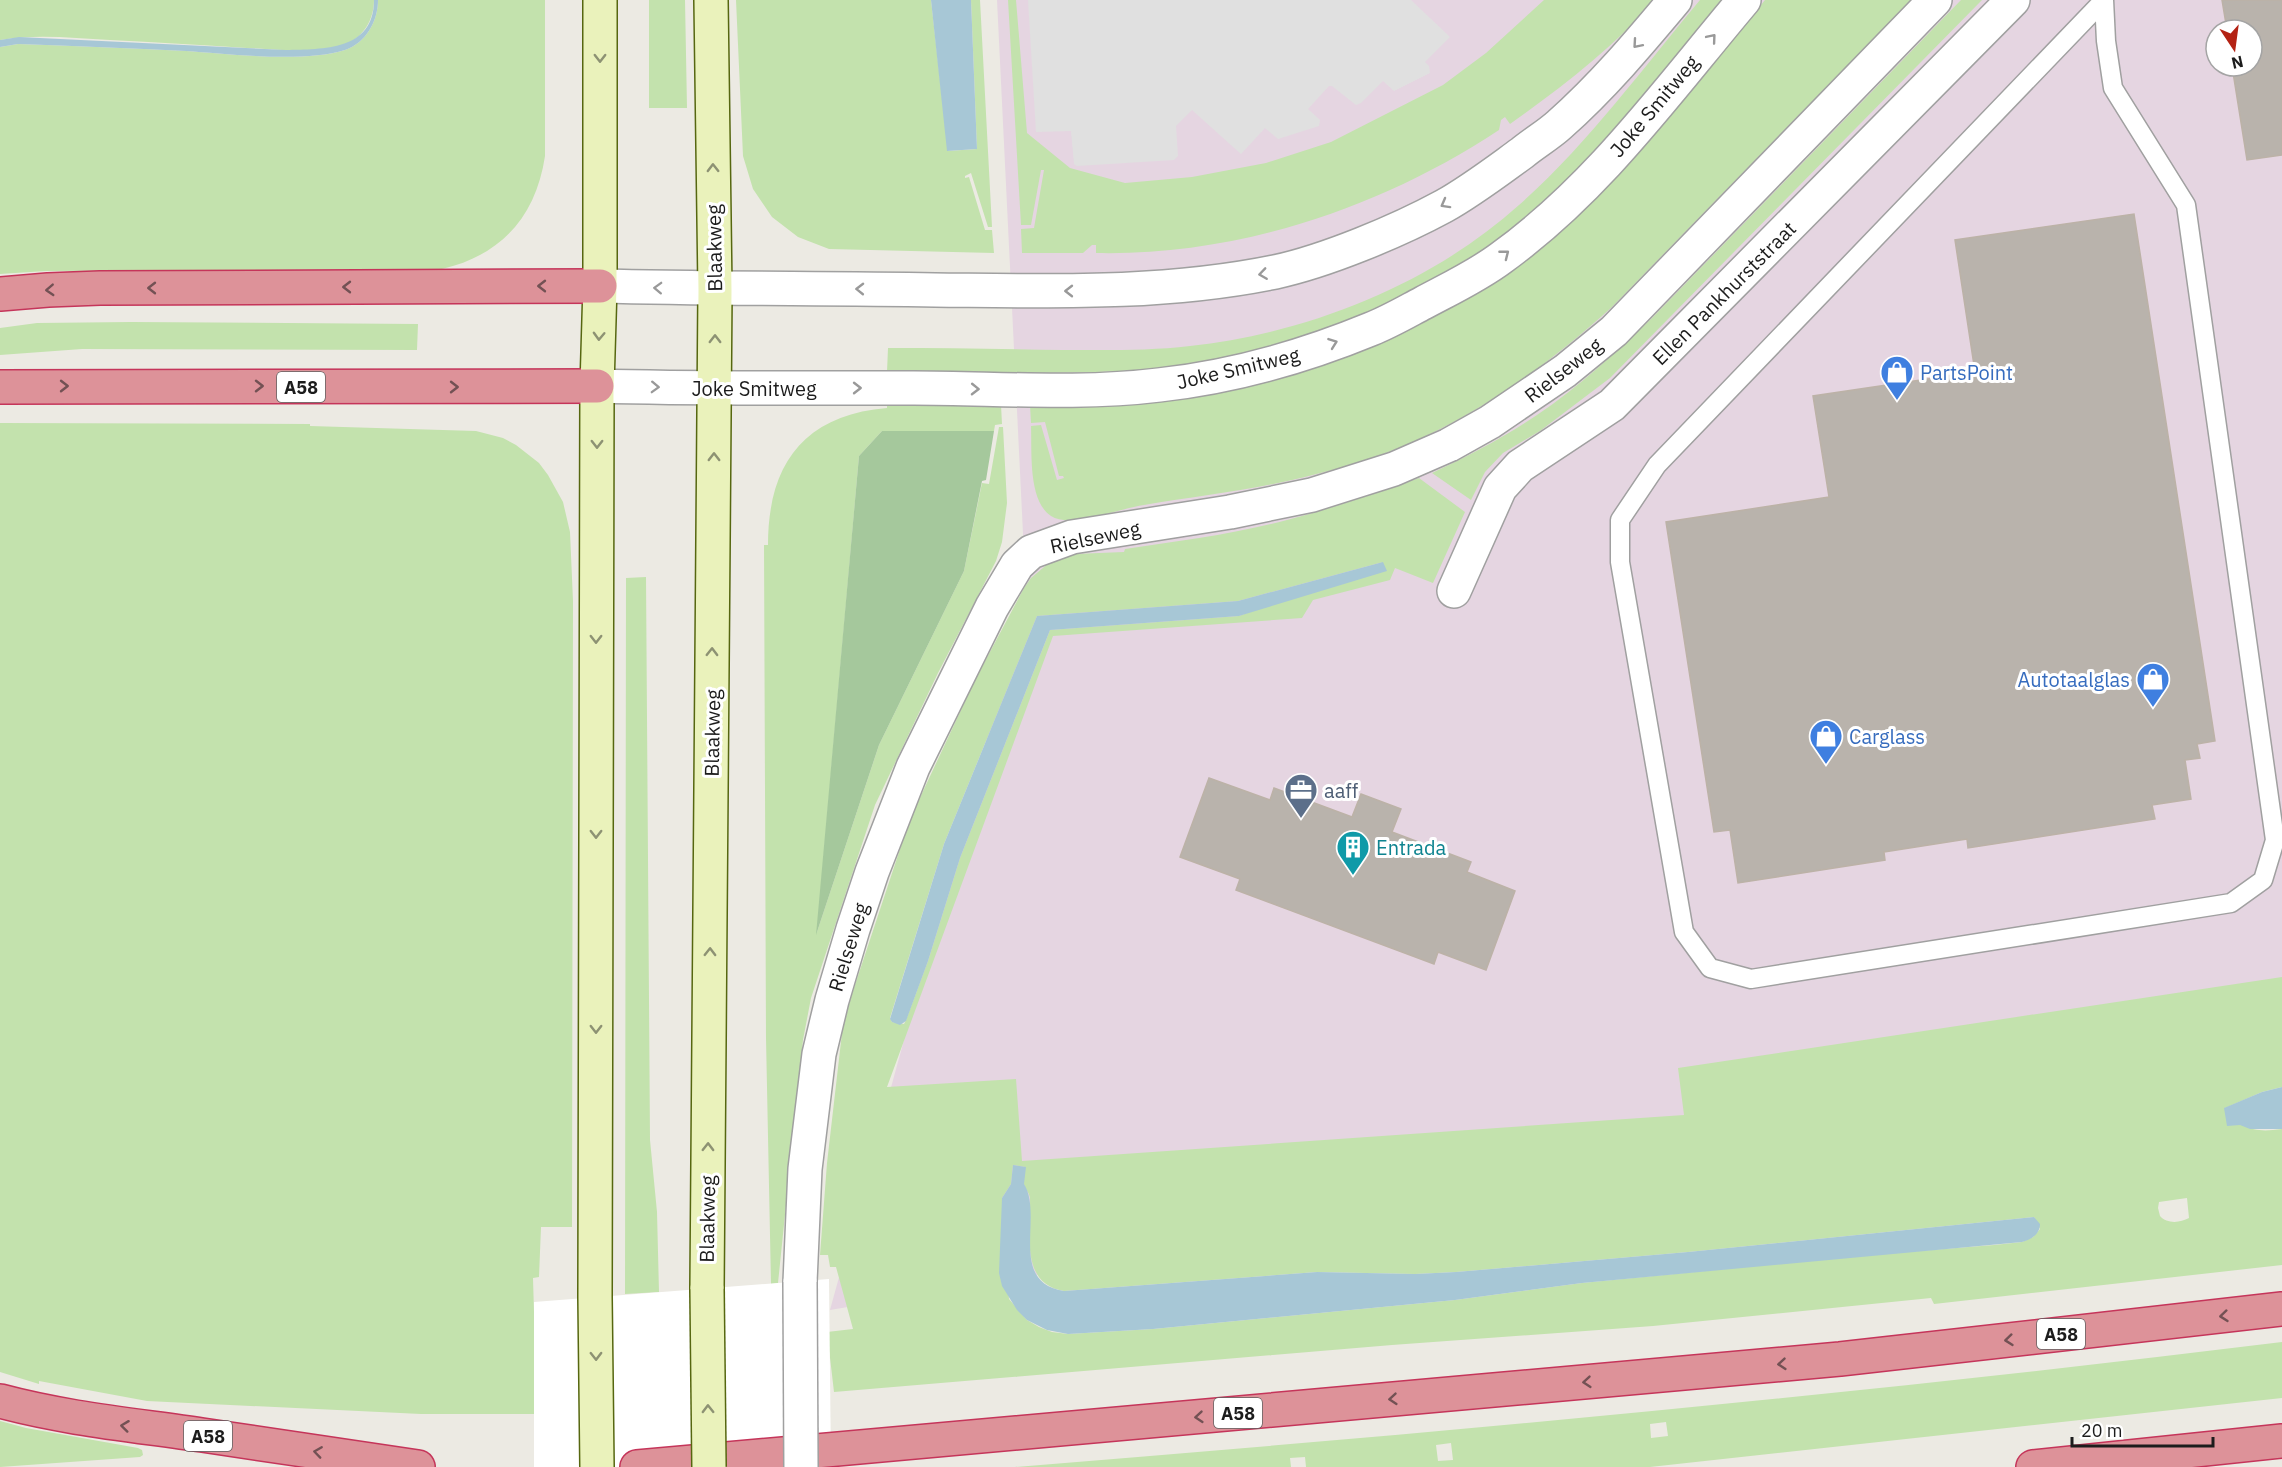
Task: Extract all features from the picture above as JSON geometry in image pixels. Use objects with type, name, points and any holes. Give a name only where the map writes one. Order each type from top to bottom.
[{"type":"highway","points":[[0,294],[100,288],[600,286]]},
{"type":"highway","name":"A58","points":[[0,387],[597,386]]},
{"type":"highway","name":"A58","points":[[637,1467],[1840,1359],[2282,1309]]},
{"type":"highway","name":"A58","points":[[0,1401],[63,1416],[115,1425],[418,1467]]},
{"type":"highway","points":[[2033,1467],[2282,1441]]},
{"type":"main road","points":[[597,1467],[595,1297],[600,0]]},
{"type":"main road","name":"Blaakweg","points":[[709,1467],[707,1289],[715,290],[711,0]]},
{"type":"street","points":[[600,286],[715,290],[812,288],[1075,291],[1178,286],[1276,272],[1337,253],[1392,230],[1445,205],[1494,173],[1558,126],[1615,70],[1675,0]]},
{"type":"street","name":"Joke Smitweg","points":[[597,386],[714,389],[1087,390],[1158,386],[1222,376],[1289,358],[1372,329],[1453,287],[1500,259],[1588,183],[1634,134],[1744,0]]},
{"type":"street","name":"Rielseweg","points":[[801,1467],[800,1282],[805,1169],[819,1054],[853,929],[872,872],[913,767],[992,607],[1017,565],[1031,552],[1072,537],[1230,512],[1322,492],[1401,466],[1449,445],[1490,422],[1565,371],[1614,331],[1935,0]]},
{"type":"street","name":"Ellen Pankhurststraat","points":[[1454,591],[1500,488],[1520,465],[1612,405],[2013,0]]},
{"type":"lane","points":[[2104,0],[2106,40],[2113,88],[2186,205],[2276,840],[2263,880],[2231,903],[2219,905],[1750,979],[1710,968],[1684,932],[1620,562],[1620,520],[1657,465],[2104,0]]},
{"type":"shaded area","points":[[997,0],[2282,0],[2282,1064],[830,1310],[1026,595]]},
{"type":"shaded area","points":[[1028,0],[1411,0],[1450,37],[1425,62],[1429,66],[1430,73],[1394,91],[1383,81],[1361,103],[1356,105],[1329,86],[1308,109],[1320,120],[1319,126],[1278,139],[1265,128],[1241,154],[1192,110],[1176,126],[1178,156],[1174,160],[1077,166],[1074,164],[1071,131],[1036,132]]},
{"type":"green space","points":[[0,0],[374,0],[374,7],[367,26],[353,41],[336,47],[298,51],[55,37],[0,40]]},
{"type":"green space","points":[[378,0],[545,0],[545,156],[534,197],[513,230],[499,243],[463,263],[442,269],[46,271],[0,274],[0,47],[18,44],[289,57],[328,54],[352,47],[365,37],[376,16]]},
{"type":"green space","points":[[649,0],[685,0],[687,108],[649,108]]},
{"type":"green space","points":[[736,0],[931,0],[948,151],[977,149],[971,0],[980,0],[992,227],[988,227],[971,173],[965,178],[969,177],[985,230],[992,230],[994,253],[829,249],[798,237],[772,217],[753,189],[743,156]]},
{"type":"green space","points":[[1008,0],[1016,0],[1027,133],[1070,168],[1125,183],[1192,177],[1266,163],[1331,142],[1443,85],[1486,53],[1544,0],[1655,0],[1639,18],[1586,66],[1510,124],[1505,117],[1501,120],[1499,130],[1454,158],[1406,183],[1357,204],[1307,222],[1255,236],[1202,246],[1149,252],[1096,253],[1096,245],[1092,245],[1083,253],[1022,253],[1021,229],[1034,228],[1044,170],[1041,170],[1031,225],[1021,225]]},
{"type":"green space","points":[[1700,0],[1723,0],[1618,126],[1550,197],[1510,231],[1467,261],[1420,288],[1370,312],[1320,332],[1268,348],[1216,360],[1164,368],[1061,373],[887,372],[888,348],[1095,350],[1174,348],[1279,330],[1365,301],[1447,259],[1519,205],[1591,132]]},
{"type":"green space","points":[[1765,0],[1911,0],[1612,307],[1547,362],[1452,423],[1412,443],[1336,469],[1266,486],[1144,505],[1083,519],[1060,519],[1051,516],[1044,509],[1035,488],[1031,426],[1041,425],[1057,480],[1064,478],[1059,476],[1045,422],[1031,423],[1030,405],[1288,375],[1373,346],[1554,236],[1584,210],[1640,150]]},
{"type":"green space","points":[[1961,0],[1982,0],[1610,378],[1540,431],[1503,453],[1485,472],[1471,500],[1432,473],[1524,423],[1568,393],[1611,356],[1652,318]]},
{"type":"green space","points":[[37,323],[418,324],[417,350],[82,349],[0,355],[0,328]]},
{"type":"green space","points":[[887,404],[1001,405],[1002,424],[995,425],[994,431],[882,431],[859,456],[817,932],[879,745],[964,571],[982,483],[989,484],[999,427],[1003,427],[1007,503],[1002,542],[996,561],[938,673],[875,805],[811,998],[803,1040],[778,1283],[771,1284],[766,1038],[764,545],[768,545],[775,490],[784,468],[796,449],[813,433],[833,421],[858,413],[887,408]]},
{"type":"green space","points":[[0,423],[310,424],[310,426],[476,431],[503,438],[539,463],[563,502],[570,532],[573,601],[572,1227],[541,1227],[539,1277],[533,1278],[537,1414],[421,1414],[147,1401],[39,1381],[39,1384],[0,1372]]},
{"type":"green space","points":[[882,431],[994,431],[986,480],[982,481],[964,571],[879,745],[816,935],[859,456]]},
{"type":"green space","points":[[1419,478],[1465,512],[1433,583],[1395,568],[1390,580],[1313,600],[1302,618],[1053,636],[887,1087],[1016,1079],[1022,1161],[1684,1115],[1678,1068],[2282,977],[2282,1087],[2262,1092],[2225,1108],[2238,1121],[2250,1128],[2256,1130],[2282,1129],[2282,1265],[1934,1304],[1931,1298],[1653,1326],[1392,1345],[834,1392],[827,1332],[853,1329],[836,1267],[830,1267],[828,1255],[820,1255],[827,1163],[842,1033],[850,1000],[910,819],[975,680],[1024,588],[1031,578],[1050,562],[1062,557],[1075,554],[1124,552],[1125,549],[1247,529],[1320,511]],"holes":[[[1383,562],[1239,616],[1050,630],[960,858],[928,961],[906,1020],[904,1024],[892,1022],[890,1018],[944,844],[1037,616],[1238,601]],[[1013,1165],[1025,1167],[1023,1183],[1030,1198],[1029,1240],[1034,1267],[1040,1278],[1050,1286],[1064,1291],[1317,1272],[1415,1274],[1456,1272],[1688,1252],[2034,1217],[2040,1229],[2033,1237],[2022,1242],[1582,1283],[1455,1300],[1153,1329],[1068,1334],[1052,1332],[1027,1320],[1009,1299],[1002,1198],[1011,1184]],[[2187,1198],[2189,1218],[2178,1222],[2166,1220],[2160,1216],[2159,1202]]]},
{"type":"green space","points":[[646,577],[650,1140],[657,1212],[659,1292],[625,1294],[626,578]]},
{"type":"green space","points":[[2282,1342],[2282,1398],[1650,1467],[1306,1467],[1305,1457],[1290,1458],[1291,1467],[1015,1467],[1649,1411]],"holes":[[[1666,1422],[1668,1436],[1651,1438],[1650,1424]],[[1451,1443],[1453,1460],[1438,1461],[1436,1445]]]},
{"type":"green space","points":[[0,1421],[26,1428],[138,1448],[142,1450],[143,1455],[0,1467]]},
{"type":"water","points":[[374,0],[378,0],[376,16],[365,37],[352,47],[328,54],[267,57],[18,44],[0,47],[0,40],[19,37],[286,50],[315,49],[344,44],[356,38],[372,17]]},
{"type":"water","points":[[931,0],[971,0],[977,149],[947,151]]},
{"type":"water","points":[[1383,562],[1387,571],[1239,616],[1050,630],[960,858],[928,961],[906,1021],[900,1025],[892,1022],[890,1019],[944,844],[1037,616],[1238,601]]},
{"type":"water","points":[[2282,1087],[2282,1129],[2227,1126],[2224,1108],[2262,1092]]},
{"type":"water","points":[[1013,1165],[1026,1167],[1024,1184],[1029,1197],[1031,1213],[1030,1246],[1032,1262],[1037,1275],[1047,1285],[1064,1291],[1317,1272],[1415,1274],[1456,1272],[1688,1252],[2034,1217],[2040,1224],[2034,1236],[2022,1242],[1582,1283],[1455,1300],[1153,1329],[1068,1334],[1047,1330],[1027,1320],[1017,1310],[1002,1286],[999,1273],[1002,1198],[1011,1184]]},
{"type":"pier","points":[[829,1279],[831,1467],[534,1467],[534,1302]]},
{"type":"building","points":[[2222,0],[2282,0],[2282,155],[2247,160],[2234,78],[2264,78],[2264,18],[2225,18]]},
{"type":"building","points":[[2134,214],[2215,741],[2197,744],[2200,758],[2185,760],[2191,799],[2152,805],[2155,819],[1968,848],[1967,839],[1884,852],[1885,860],[1738,883],[1730,830],[1714,832],[1666,522],[1829,497],[1813,396],[1975,372],[1955,240]]},
{"type":"building","name":"Entrada","points":[[1209,778],[1270,800],[1274,788],[1352,817],[1361,794],[1401,809],[1392,832],[1471,862],[1467,872],[1515,891],[1486,970],[1438,952],[1434,964],[1236,890],[1240,879],[1180,857]]},
{"type":"place","name":"PartsPoint","points":[[1897,401]]},
{"type":"place","name":"Autotaalglas","points":[[2153,708]]},
{"type":"place","name":"Carglass","points":[[1826,765]]},
{"type":"place","name":"aaff","points":[[1301,819]]},
{"type":"place","name":"Entrada","points":[[1353,876]]}]
